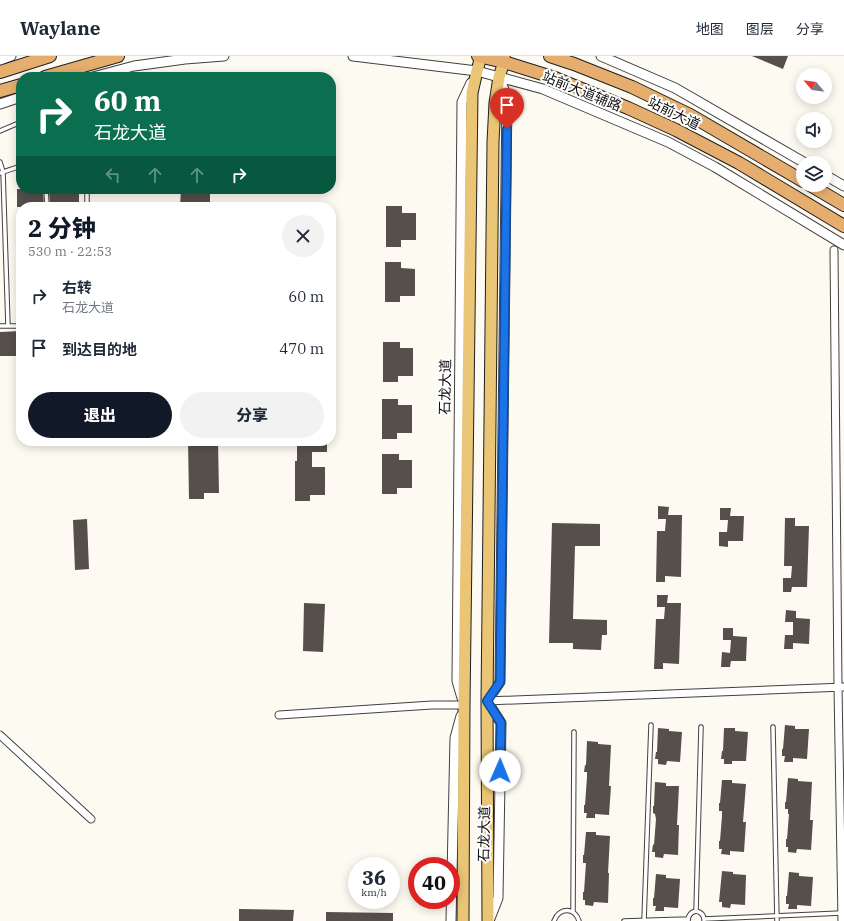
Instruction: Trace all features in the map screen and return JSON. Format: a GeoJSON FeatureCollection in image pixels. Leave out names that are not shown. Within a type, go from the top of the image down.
{"type":"FeatureCollection","features":[{"type":"Feature","properties":{"kind":"highway"},"geometry":{"type":"LineString","coordinates":[[0,72],[50,56]]}},
{"type":"Feature","properties":{"kind":"highway"},"geometry":{"type":"LineString","coordinates":[[62,72],[118,56]]}},
{"type":"Feature","properties":{"kind":"highway","name":"站前大道"},"geometry":{"type":"LineString","coordinates":[[480,56],[504,59],[555,78],[628,108],[676,130],[739,163],[844,226]]}},
{"type":"Feature","properties":{"kind":"highway","name":"站前大道"},"geometry":{"type":"LineString","coordinates":[[550,56],[632,87],[690,115],[796,177]]}},
{"type":"Feature","properties":{"kind":"highway"},"geometry":{"type":"LineString","coordinates":[[0,91],[16,86]]}},
{"type":"Feature","properties":{"kind":"highway"},"geometry":{"type":"LineString","coordinates":[[822,192],[844,205]]}},
{"type":"Feature","properties":{"kind":"main road","name":"石龙大道"},"geometry":{"type":"LineString","coordinates":[[463,921],[464,705],[472,93],[480,56]]}},
{"type":"Feature","properties":{"kind":"main road","name":"石龙大道"},"geometry":{"type":"LineString","coordinates":[[488,921],[487,701],[492,142],[495,103],[499,77],[504,59]]}},
{"type":"Feature","properties":{"kind":"street"},"geometry":{"type":"LineString","coordinates":[[0,60],[11,56]]}},
{"type":"Feature","properties":{"kind":"street"},"geometry":{"type":"LineString","coordinates":[[112,72],[134,66],[185,59],[224,56]]}},
{"type":"Feature","properties":{"kind":"street","name":"站前大道辅路"},"geometry":{"type":"LineString","coordinates":[[353,56],[477,71],[543,89],[668,142],[715,167],[844,245]]}},
{"type":"Feature","properties":{"kind":"street"},"geometry":{"type":"LineString","coordinates":[[601,56],[675,88],[796,158]]}},
{"type":"Feature","properties":{"kind":"street"},"geometry":{"type":"LineString","coordinates":[[0,104],[16,99]]}},
{"type":"Feature","properties":{"kind":"street"},"geometry":{"type":"LineString","coordinates":[[832,179],[844,186]]}},
{"type":"Feature","properties":{"kind":"street"},"geometry":{"type":"LineString","coordinates":[[834,250],[841,687],[842,921]]}},
{"type":"Feature","properties":{"kind":"street"},"geometry":{"type":"LineString","coordinates":[[487,701],[841,687]]}},
{"type":"Feature","properties":{"kind":"street"},"geometry":{"type":"LineString","coordinates":[[279,715],[432,705],[464,705]]}},
{"type":"Feature","properties":{"kind":"street","name":"石龙大道"},"geometry":{"type":"LineString","coordinates":[[450,921],[456,738],[464,705]]}},
{"type":"Feature","properties":{"kind":"street"},"geometry":{"type":"LineString","coordinates":[[0,735],[91,819]]}},
{"type":"Feature","properties":{"kind":"lane"},"geometry":{"type":"LineString","coordinates":[[0,131],[16,124]]}},
{"type":"Feature","properties":{"kind":"lane"},"geometry":{"type":"LineString","coordinates":[[0,162],[8,326]]}},
{"type":"Feature","properties":{"kind":"lane"},"geometry":{"type":"LineString","coordinates":[[1,172],[16,168]]}},
{"type":"Feature","properties":{"kind":"lane"},"geometry":{"type":"LineString","coordinates":[[0,326],[16,326]]}},
{"type":"Feature","properties":{"kind":"lane"},"geometry":{"type":"LineString","coordinates":[[644,921],[651,725]]}},
{"type":"Feature","properties":{"kind":"lane"},"geometry":{"type":"LineString","coordinates":[[696,911],[701,727]]}},
{"type":"Feature","properties":{"kind":"lane"},"geometry":{"type":"LineString","coordinates":[[773,727],[777,921]]}},
{"type":"Feature","properties":{"kind":"lane"},"geometry":{"type":"LineString","coordinates":[[574,732],[573,912],[579,921]]}},
{"type":"Feature","properties":{"kind":"lane"},"geometry":{"type":"LineString","coordinates":[[624,921],[688,920],[690,914],[696,911],[702,913],[704,920],[842,913]]}},
{"type":"Feature","properties":{"kind":"lane"},"geometry":{"type":"LineString","coordinates":[[554,921],[560,912],[573,912]]}},
{"type":"Feature","properties":{"kind":"building"},"geometry":{"type":"Polygon","coordinates":[[[752,56],[788,56],[783,69],[752,56]]]}},
{"type":"Feature","properties":{"kind":"building"},"geometry":{"type":"Polygon","coordinates":[[[17,194],[43,194],[44,202],[17,202],[17,194]]]}},
{"type":"Feature","properties":{"kind":"building"},"geometry":{"type":"Polygon","coordinates":[[[49,194],[79,194],[79,202],[50,202],[49,194]]]}},
{"type":"Feature","properties":{"kind":"building"},"geometry":{"type":"Polygon","coordinates":[[[181,194],[210,194],[210,202],[180,202],[181,194]]]}},
{"type":"Feature","properties":{"kind":"building"},"geometry":{"type":"Polygon","coordinates":[[[386,206],[402,206],[402,213],[416,213],[416,240],[401,240],[401,247],[386,247],[386,206]]]}},
{"type":"Feature","properties":{"kind":"building"},"geometry":{"type":"Polygon","coordinates":[[[385,262],[401,262],[401,268],[415,269],[415,296],[400,296],[400,302],[385,302],[385,262]]]}},
{"type":"Feature","properties":{"kind":"building"},"geometry":{"type":"Polygon","coordinates":[[[16,331],[16,356],[0,356],[0,332],[16,331]]]}},
{"type":"Feature","properties":{"kind":"building"},"geometry":{"type":"Polygon","coordinates":[[[383,342],[400,342],[400,348],[413,348],[413,376],[398,376],[398,382],[383,382],[383,342]]]}},
{"type":"Feature","properties":{"kind":"building"},"geometry":{"type":"Polygon","coordinates":[[[382,399],[398,399],[398,405],[412,405],[412,433],[397,433],[397,439],[382,439],[382,399]]]}},
{"type":"Feature","properties":{"kind":"building"},"geometry":{"type":"Polygon","coordinates":[[[188,446],[218,446],[219,493],[204,493],[204,499],[189,499],[188,446]]]}},
{"type":"Feature","properties":{"kind":"building"},"geometry":{"type":"Polygon","coordinates":[[[297,446],[327,446],[327,452],[312,452],[312,467],[325,467],[325,495],[310,495],[310,501],[295,501],[295,461],[297,461],[297,446]]]}},
{"type":"Feature","properties":{"kind":"building"},"geometry":{"type":"Polygon","coordinates":[[[382,454],[399,454],[399,460],[412,460],[412,488],[397,488],[397,494],[382,494],[382,454]]]}},
{"type":"Feature","properties":{"kind":"building"},"geometry":{"type":"Polygon","coordinates":[[[658,506],[669,507],[668,515],[682,515],[681,577],[665,576],[665,582],[656,582],[657,531],[665,531],[666,519],[658,519],[658,506]]]}},
{"type":"Feature","properties":{"kind":"building"},"geometry":{"type":"Polygon","coordinates":[[[720,508],[731,508],[730,516],[744,516],[743,541],[728,541],[728,547],[719,546],[719,532],[727,532],[728,520],[720,520],[720,508]]]}},
{"type":"Feature","properties":{"kind":"building"},"geometry":{"type":"Polygon","coordinates":[[[785,518],[795,518],[795,526],[809,526],[807,587],[792,587],[791,592],[783,592],[783,578],[791,578],[792,566],[784,566],[785,518]]]}},
{"type":"Feature","properties":{"kind":"building"},"geometry":{"type":"Polygon","coordinates":[[[87,519],[89,569],[75,570],[73,520],[87,519]]]}},
{"type":"Feature","properties":{"kind":"building"},"geometry":{"type":"Polygon","coordinates":[[[552,523],[600,524],[600,546],[575,546],[573,619],[607,620],[607,635],[602,635],[601,650],[573,649],[573,643],[549,643],[552,523]]]}},
{"type":"Feature","properties":{"kind":"building"},"geometry":{"type":"Polygon","coordinates":[[[657,595],[668,595],[667,603],[681,603],[679,664],[663,663],[663,669],[654,669],[656,619],[664,619],[665,607],[657,607],[657,595]]]}},
{"type":"Feature","properties":{"kind":"building"},"geometry":{"type":"Polygon","coordinates":[[[304,603],[325,604],[323,652],[303,651],[304,603]]]}},
{"type":"Feature","properties":{"kind":"building"},"geometry":{"type":"Polygon","coordinates":[[[786,610],[796,611],[796,618],[810,619],[809,644],[793,643],[793,649],[784,649],[785,635],[793,635],[793,622],[785,622],[786,610]]]}},
{"type":"Feature","properties":{"kind":"building"},"geometry":{"type":"Polygon","coordinates":[[[723,628],[733,628],[733,636],[747,637],[746,661],[731,661],[730,667],[721,667],[722,652],[730,653],[731,640],[723,640],[723,628]]]}},
{"type":"Feature","properties":{"kind":"building"},"geometry":{"type":"Polygon","coordinates":[[[785,725],[795,726],[795,729],[809,729],[807,759],[793,758],[793,762],[784,762],[785,756],[782,756],[782,749],[785,725]]]}},
{"type":"Feature","properties":{"kind":"building"},"geometry":{"type":"Polygon","coordinates":[[[658,728],[682,732],[680,762],[667,761],[666,765],[658,764],[658,759],[655,759],[657,752],[658,728]]]}},
{"type":"Feature","properties":{"kind":"building"},"geometry":{"type":"Polygon","coordinates":[[[724,728],[735,728],[735,731],[748,732],[746,761],[732,761],[732,764],[724,764],[724,759],[721,759],[723,751],[724,728]]]}},
{"type":"Feature","properties":{"kind":"building"},"geometry":{"type":"Polygon","coordinates":[[[587,741],[611,745],[609,815],[595,814],[595,818],[586,818],[587,813],[584,813],[587,772],[584,772],[586,765],[587,741]]]}},
{"type":"Feature","properties":{"kind":"building"},"geometry":{"type":"Polygon","coordinates":[[[788,778],[798,779],[798,781],[812,782],[810,820],[813,820],[811,850],[797,849],[796,853],[788,852],[788,847],[786,847],[789,814],[788,809],[785,809],[785,802],[788,778]]]}},
{"type":"Feature","properties":{"kind":"building"},"geometry":{"type":"Polygon","coordinates":[[[722,780],[732,780],[732,783],[746,784],[743,822],[746,822],[744,852],[730,851],[730,855],[721,854],[722,849],[719,849],[722,811],[719,811],[719,803],[722,780]]]}},
{"type":"Feature","properties":{"kind":"building"},"geometry":{"type":"Polygon","coordinates":[[[655,782],[666,783],[666,786],[679,786],[677,825],[679,825],[678,855],[664,854],[663,858],[655,857],[655,852],[652,852],[656,819],[655,814],[653,813],[655,782]]]}},
{"type":"Feature","properties":{"kind":"building"},"geometry":{"type":"Polygon","coordinates":[[[586,832],[596,832],[596,835],[610,836],[608,903],[594,902],[593,906],[585,905],[585,900],[583,900],[586,863],[583,863],[583,855],[586,832]]]}},
{"type":"Feature","properties":{"kind":"building"},"geometry":{"type":"Polygon","coordinates":[[[722,871],[746,875],[745,905],[731,904],[730,908],[722,907],[722,902],[719,902],[722,871]]]}},
{"type":"Feature","properties":{"kind":"building"},"geometry":{"type":"Polygon","coordinates":[[[789,872],[799,873],[799,876],[813,877],[811,906],[797,905],[797,909],[788,909],[789,904],[786,904],[786,896],[789,872]]]}},
{"type":"Feature","properties":{"kind":"building"},"geometry":{"type":"Polygon","coordinates":[[[656,874],[666,875],[666,878],[680,879],[678,908],[664,907],[664,911],[655,911],[656,906],[653,906],[653,898],[656,874]]]}},
{"type":"Feature","properties":{"kind":"building"},"geometry":{"type":"Polygon","coordinates":[[[239,909],[294,910],[293,921],[239,921],[239,909]]]}},
{"type":"Feature","properties":{"kind":"building"},"geometry":{"type":"Polygon","coordinates":[[[326,912],[393,913],[393,921],[326,921],[326,912]]]}},
{"type":"Feature","properties":{"kind":"route"},"geometry":{"type":"LineString","coordinates":[[500,771],[501,723],[487,701],[500,682],[507,129]]}}]}
